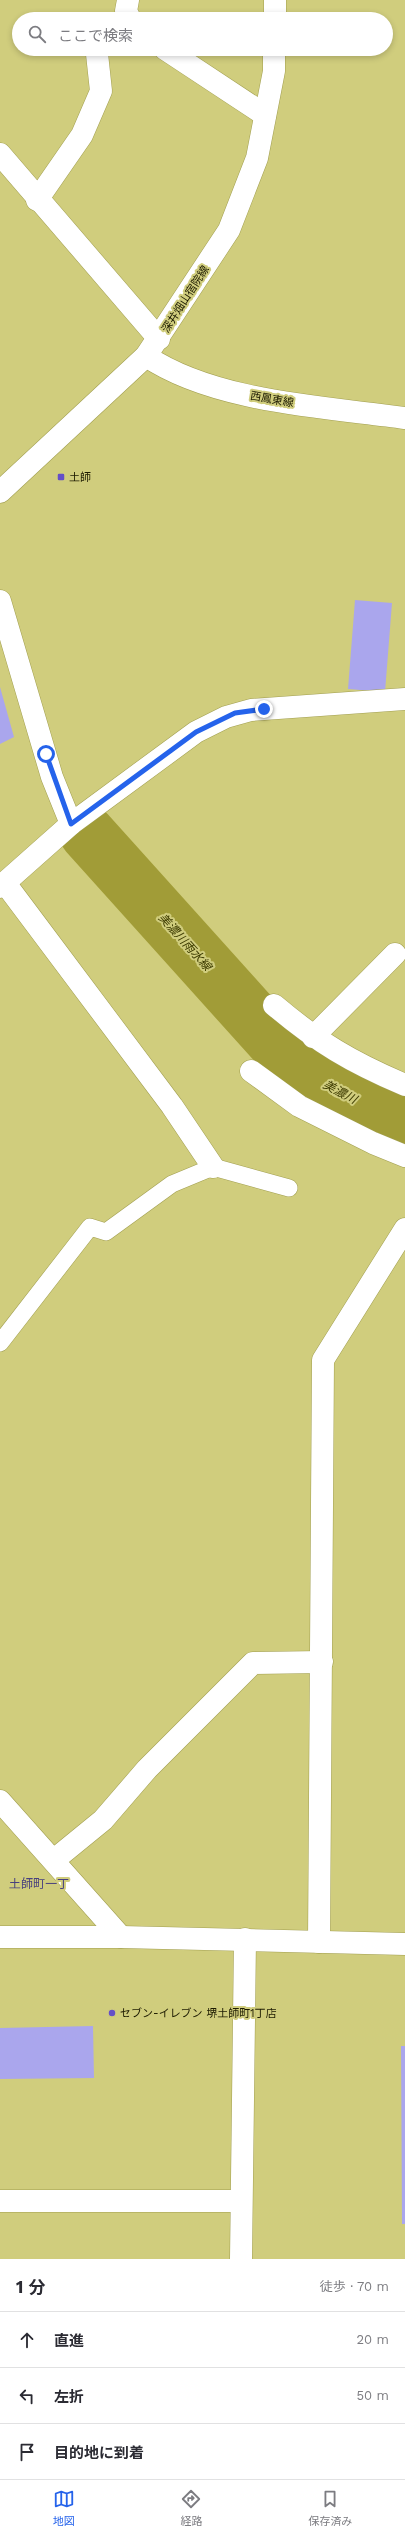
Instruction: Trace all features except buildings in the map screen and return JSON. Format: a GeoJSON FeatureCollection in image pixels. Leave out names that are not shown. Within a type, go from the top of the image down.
{"type":"FeatureCollection","features":[{"type":"Feature","properties":{"kind":"street"},"geometry":{"type":"LineString","coordinates":[[127,12],[128,0]]}},
{"type":"Feature","properties":{"kind":"street"},"geometry":{"type":"LineString","coordinates":[[275,0],[275,12]]}},
{"type":"Feature","properties":{"kind":"street"},"geometry":{"type":"LineString","coordinates":[[37,200],[82,135],[101,91],[97,56]]}},
{"type":"Feature","properties":{"kind":"street"},"geometry":{"type":"LineString","coordinates":[[176,56],[265,115]]}},
{"type":"Feature","properties":{"kind":"street","name":"深井畑山宿院線"},"geometry":{"type":"LineString","coordinates":[[0,492],[146,356],[159,339],[229,230],[257,158],[274,71],[274,56]]}},
{"type":"Feature","properties":{"kind":"street"},"geometry":{"type":"LineString","coordinates":[[0,154],[37,200],[159,339]]}},
{"type":"Feature","properties":{"kind":"street","name":"西鳳東線"},"geometry":{"type":"LineString","coordinates":[[146,356],[164,368],[194,380],[239,393],[287,402],[405,418]]}},
{"type":"Feature","properties":{"kind":"street"},"geometry":{"type":"LineString","coordinates":[[0,601],[52,776],[71,824]]}},
{"type":"Feature","properties":{"kind":"street"},"geometry":{"type":"LineString","coordinates":[[213,1167],[172,1106],[3,885],[71,824],[196,732],[226,717],[251,710],[405,699]]}},
{"type":"Feature","properties":{"kind":"street"},"geometry":{"type":"LineString","coordinates":[[313,1037],[395,954]]}},
{"type":"Feature","properties":{"kind":"street"},"geometry":{"type":"LineString","coordinates":[[274,1005],[313,1037],[348,1060],[405,1085]]}},
{"type":"Feature","properties":{"kind":"street"},"geometry":{"type":"LineString","coordinates":[[251,1071],[299,1106],[361,1138],[405,1156]]}},
{"type":"Feature","properties":{"kind":"street"},"geometry":{"type":"LineString","coordinates":[[319,1942],[323,1360],[405,1229]]}},
{"type":"Feature","properties":{"kind":"street"},"geometry":{"type":"LineString","coordinates":[[54,1860],[102,1820],[147,1769],[253,1663],[322,1662]]}},
{"type":"Feature","properties":{"kind":"street"},"geometry":{"type":"LineString","coordinates":[[0,1801],[121,1937]]}},
{"type":"Feature","properties":{"kind":"street"},"geometry":{"type":"LineString","coordinates":[[0,1936],[245,1939],[405,1944]]}},
{"type":"Feature","properties":{"kind":"street"},"geometry":{"type":"LineString","coordinates":[[241,2259],[240,2201],[245,1939]]}},
{"type":"Feature","properties":{"kind":"street"},"geometry":{"type":"LineString","coordinates":[[0,2201],[240,2201]]}},
{"type":"Feature","properties":{"kind":"lane"},"geometry":{"type":"LineString","coordinates":[[0,1343],[90,1227],[106,1232],[172,1184],[213,1167],[289,1188]]}},
{"type":"Feature","properties":{"kind":"waterway","name":"美濃川雨水線"},"geometry":{"type":"LineString","coordinates":[[87,833],[283,1051],[322,1084],[343,1096],[405,1122]]}},
{"type":"Feature","properties":{"kind":"place","name":"土師"},"geometry":{"type":"Point","coordinates":[61,477]}},
{"type":"Feature","properties":{"kind":"place","name":"セブン-イレブン 堺土師町1丁店"},"geometry":{"type":"Point","coordinates":[112,2013]}},
{"type":"Feature","properties":{"kind":"district","name":"土師町一丁"},"geometry":{"type":"Point","coordinates":[39,1884]}},
{"type":"Feature","properties":{"kind":"route"},"geometry":{"type":"LineString","coordinates":[[46,754],[52,776],[71,824],[196,732],[235,713],[264,709]]}},
{"type":"Feature","properties":{"kind":"water label","name":"美濃川"},"geometry":{"type":"Point","coordinates":[340,1092]}}]}
